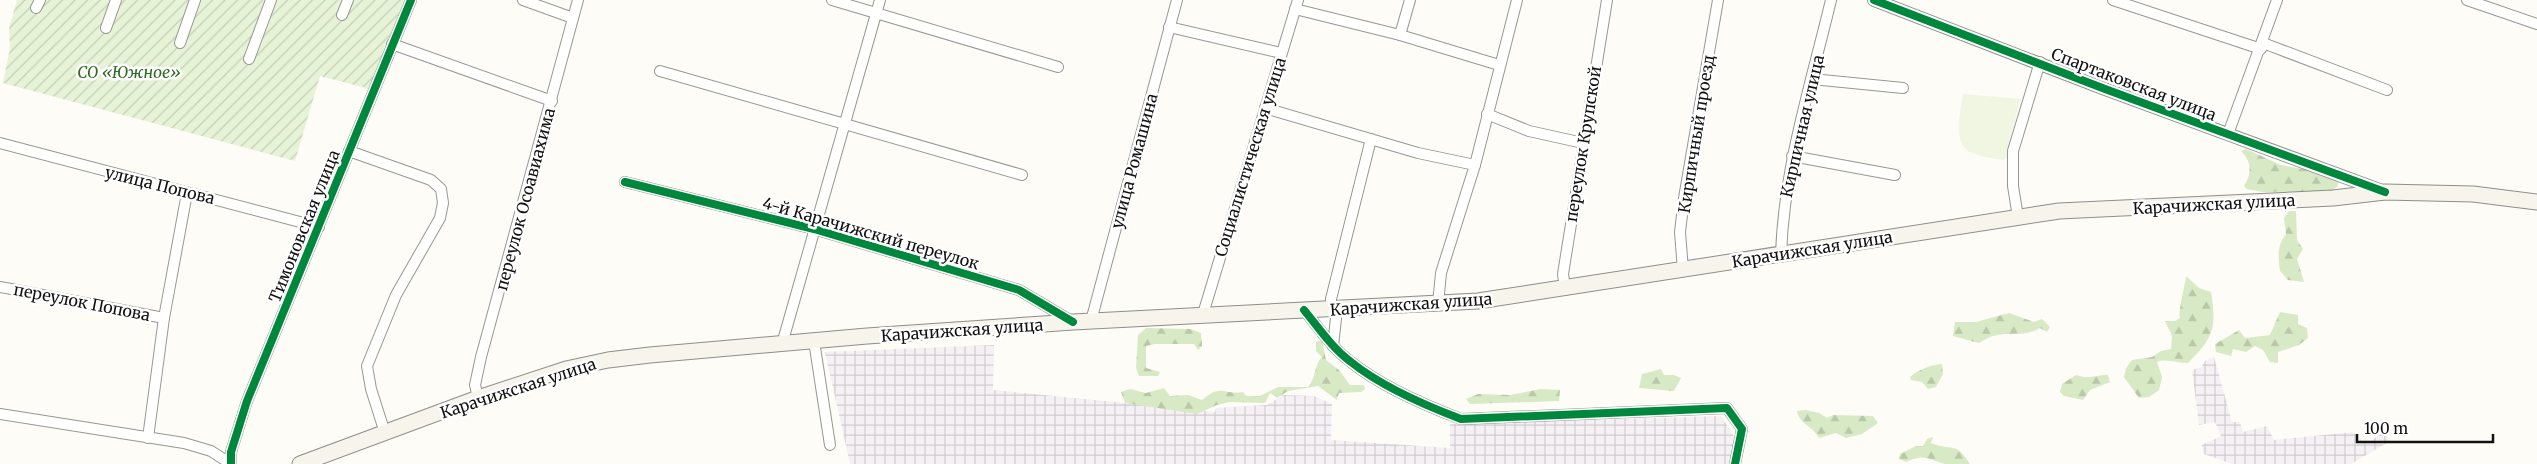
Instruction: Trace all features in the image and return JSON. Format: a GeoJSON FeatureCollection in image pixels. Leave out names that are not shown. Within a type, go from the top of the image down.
{"type":"FeatureCollection","features":[{"type":"Feature","properties":{"kind":"main road","name":"Карачижская улица"},"geometry":{"type":"LineString","coordinates":[[300,464],[478,398],[566,369],[608,360],[814,341],[1073,322],[1203,314],[1478,302],[2059,211],[2333,198],[2385,192]]}},
{"type":"Feature","properties":{"kind":"main road","name":"Спартаковская улица"},"geometry":{"type":"LineString","coordinates":[[2385,192],[2473,194],[2537,202]]}},
{"type":"Feature","properties":{"kind":"street"},"geometry":{"type":"LineString","coordinates":[[106,28],[116,0]]}},
{"type":"Feature","properties":{"kind":"street"},"geometry":{"type":"LineString","coordinates":[[180,43],[195,0]]}},
{"type":"Feature","properties":{"kind":"street"},"geometry":{"type":"LineString","coordinates":[[249,59],[271,0]]}},
{"type":"Feature","properties":{"kind":"street"},"geometry":{"type":"LineString","coordinates":[[342,15],[348,0]]}},
{"type":"Feature","properties":{"kind":"street","name":"Тимоновская улица"},"geometry":{"type":"LineString","coordinates":[[231,464],[231,452],[247,401],[411,0]]}},
{"type":"Feature","properties":{"kind":"street"},"geometry":{"type":"LineString","coordinates":[[523,0],[573,18]]}},
{"type":"Feature","properties":{"kind":"street","name":"переулок Осоавиахима"},"geometry":{"type":"LineString","coordinates":[[478,398],[475,385],[481,357],[578,0]]}},
{"type":"Feature","properties":{"kind":"street"},"geometry":{"type":"LineString","coordinates":[[832,0],[1058,67]]}},
{"type":"Feature","properties":{"kind":"street","name":"4-й Карачижский переулок"},"geometry":{"type":"LineString","coordinates":[[782,344],[880,0]]}},
{"type":"Feature","properties":{"kind":"street","name":"улица Ромашина"},"geometry":{"type":"LineString","coordinates":[[1091,321],[1177,0]]}},
{"type":"Feature","properties":{"kind":"street"},"geometry":{"type":"LineString","coordinates":[[1400,35],[1410,0]]}},
{"type":"Feature","properties":{"kind":"street"},"geometry":{"type":"LineString","coordinates":[[1438,304],[1441,273],[1474,165],[1517,0]]}},
{"type":"Feature","properties":{"kind":"street","name":"переулок Крупской"},"geometry":{"type":"LineString","coordinates":[[1565,288],[1563,274],[1582,143],[1607,0]]}},
{"type":"Feature","properties":{"kind":"street","name":"Кирпичный проезд"},"geometry":{"type":"LineString","coordinates":[[1683,270],[1680,232],[1684,198],[1718,0]]}},
{"type":"Feature","properties":{"kind":"street","name":"Кирпичная улица"},"geometry":{"type":"LineString","coordinates":[[1780,254],[1782,215],[1792,156],[1831,0]]}},
{"type":"Feature","properties":{"kind":"street","name":"Спартаковская улица"},"geometry":{"type":"LineString","coordinates":[[1874,0],[2385,192]]}},
{"type":"Feature","properties":{"kind":"street"},"geometry":{"type":"LineString","coordinates":[[2113,0],[2262,46],[2387,90]]}},
{"type":"Feature","properties":{"kind":"street"},"geometry":{"type":"LineString","coordinates":[[2228,134],[2278,0]]}},
{"type":"Feature","properties":{"kind":"street"},"geometry":{"type":"LineString","coordinates":[[2467,0],[2537,24]]}},
{"type":"Feature","properties":{"kind":"street"},"geometry":{"type":"LineString","coordinates":[[1296,4],[1499,66]]}},
{"type":"Feature","properties":{"kind":"street","name":"Социалистическая улица"},"geometry":{"type":"LineString","coordinates":[[1203,314],[1296,4]]}},
{"type":"Feature","properties":{"kind":"street"},"geometry":{"type":"LineString","coordinates":[[1169,27],[1281,53]]}},
{"type":"Feature","properties":{"kind":"street"},"geometry":{"type":"LineString","coordinates":[[392,44],[552,101]]}},
{"type":"Feature","properties":{"kind":"street"},"geometry":{"type":"LineString","coordinates":[[2018,217],[2013,186],[2013,151],[2040,62]]}},
{"type":"Feature","properties":{"kind":"street"},"geometry":{"type":"LineString","coordinates":[[660,71],[1022,175]]}},
{"type":"Feature","properties":{"kind":"street"},"geometry":{"type":"LineString","coordinates":[[1812,79],[1903,88]]}},
{"type":"Feature","properties":{"kind":"street"},"geometry":{"type":"LineString","coordinates":[[1265,108],[1418,153],[1474,165]]}},
{"type":"Feature","properties":{"kind":"street"},"geometry":{"type":"LineString","coordinates":[[1488,114],[1529,131],[1582,143]]}},
{"type":"Feature","properties":{"kind":"street"},"geometry":{"type":"LineString","coordinates":[[1333,346],[1334,309],[1331,299],[1371,139]]}},
{"type":"Feature","properties":{"kind":"street","name":"улица Попова"},"geometry":{"type":"LineString","coordinates":[[0,143],[319,227]]}},
{"type":"Feature","properties":{"kind":"street"},"geometry":{"type":"LineString","coordinates":[[349,151],[431,180],[441,189],[443,203],[440,218],[396,295],[367,366],[371,389],[385,433]]}},
{"type":"Feature","properties":{"kind":"street"},"geometry":{"type":"LineString","coordinates":[[1792,156],[1895,175]]}},
{"type":"Feature","properties":{"kind":"street","name":"4-й Карачижский переулок"},"geometry":{"type":"LineString","coordinates":[[625,182],[814,229],[1019,290],[1073,322]]}},
{"type":"Feature","properties":{"kind":"street"},"geometry":{"type":"LineString","coordinates":[[148,438],[164,318],[187,192]]}},
{"type":"Feature","properties":{"kind":"street","name":"переулок Попова"},"geometry":{"type":"LineString","coordinates":[[0,287],[164,318]]}},
{"type":"Feature","properties":{"kind":"street"},"geometry":{"type":"LineString","coordinates":[[1304,310],[1333,346],[1351,363],[1420,404],[1461,420],[1727,408],[1742,428],[1735,464]]}},
{"type":"Feature","properties":{"kind":"street"},"geometry":{"type":"LineString","coordinates":[[814,341],[830,445]]}},
{"type":"Feature","properties":{"kind":"street"},"geometry":{"type":"LineString","coordinates":[[0,414],[184,443],[211,451],[231,464]]}},
{"type":"Feature","properties":{"kind":"shaded area"},"geometry":{"type":"Polygon","coordinates":[[[994,345],[993,390],[1215,412],[1216,408],[1267,405],[1283,395],[1314,396],[1332,404],[1331,440],[1450,448],[1450,424],[1721,416],[1735,438],[1729,464],[850,464],[825,352],[994,345]]]}},
{"type":"Feature","properties":{"kind":"shaded area"},"geometry":{"type":"Polygon","coordinates":[[[2214,357],[2232,422],[2240,422],[2243,432],[2267,426],[2274,440],[2353,432],[2366,444],[2384,432],[2390,441],[2351,464],[2232,464],[2204,454],[2202,445],[2221,436],[2215,422],[2199,425],[2192,370],[2201,367],[2206,360],[2214,357]]]}},
{"type":"Feature","properties":{"kind":"green space","name":"СО «Южное»"},"geometry":{"type":"Polygon","coordinates":[[[17,0],[404,0],[370,89],[320,76],[295,161],[3,83],[10,48],[9,29],[17,0]]]}},
{"type":"Feature","properties":{"kind":"green space"},"geometry":{"type":"Polygon","coordinates":[[[1963,94],[2021,99],[2010,139],[2009,157],[2003,160],[1972,153],[1961,143],[1959,118],[1963,94]]]}},
{"type":"Feature","properties":{"kind":"green space"},"geometry":{"type":"Polygon","coordinates":[[[2246,149],[2281,165],[2309,170],[2338,181],[2338,186],[2331,191],[2263,192],[2247,189],[2244,186],[2250,168],[2245,155],[2241,151],[2246,149]]]}},
{"type":"Feature","properties":{"kind":"green space"},"geometry":{"type":"Polygon","coordinates":[[[2289,211],[2296,211],[2297,240],[2303,249],[2297,259],[2304,282],[2288,280],[2280,271],[2279,251],[2281,242],[2286,234],[2284,218],[2289,211]]]}},
{"type":"Feature","properties":{"kind":"green space"},"geometry":{"type":"Polygon","coordinates":[[[2186,276],[2199,288],[2211,292],[2213,324],[2211,332],[2203,347],[2188,363],[2157,362],[2162,377],[2159,390],[2149,397],[2139,398],[2124,377],[2126,368],[2132,360],[2152,357],[2161,351],[2171,349],[2172,336],[2165,321],[2175,321],[2180,318],[2186,276]]]}},
{"type":"Feature","properties":{"kind":"green space"},"geometry":{"type":"Polygon","coordinates":[[[2280,312],[2298,315],[2298,324],[2307,328],[2308,338],[2299,345],[2278,352],[2278,363],[2270,362],[2263,350],[2255,346],[2246,352],[2233,349],[2231,356],[2216,352],[2215,344],[2239,330],[2245,338],[2270,335],[2280,312]]]}},
{"type":"Feature","properties":{"kind":"green space"},"geometry":{"type":"Polygon","coordinates":[[[2009,313],[2034,322],[2042,319],[2050,327],[2047,332],[2040,328],[2023,334],[1993,336],[1979,343],[1953,336],[1955,322],[1976,322],[2009,313]]]}},
{"type":"Feature","properties":{"kind":"green space"},"geometry":{"type":"Polygon","coordinates":[[[1146,328],[1191,329],[1201,333],[1202,346],[1198,350],[1194,344],[1154,344],[1146,346],[1146,368],[1160,372],[1158,376],[1139,376],[1136,368],[1138,335],[1146,328]]]}},
{"type":"Feature","properties":{"kind":"green space"},"geometry":{"type":"Polygon","coordinates":[[[1322,340],[1326,360],[1339,370],[1350,385],[1364,385],[1365,389],[1361,392],[1339,393],[1337,400],[1318,386],[1288,391],[1277,398],[1270,393],[1265,403],[1229,402],[1197,414],[1125,403],[1121,392],[1130,389],[1146,393],[1164,388],[1170,396],[1188,395],[1202,400],[1218,391],[1243,392],[1246,396],[1260,396],[1278,387],[1308,387],[1322,357],[1316,351],[1316,342],[1322,340]]]}},
{"type":"Feature","properties":{"kind":"green space"},"geometry":{"type":"Polygon","coordinates":[[[1942,364],[1943,374],[1936,387],[1928,389],[1922,382],[1911,380],[1910,377],[1921,370],[1929,366],[1942,364]]]}},
{"type":"Feature","properties":{"kind":"green space"},"geometry":{"type":"Polygon","coordinates":[[[1661,369],[1664,375],[1674,375],[1681,378],[1674,391],[1639,388],[1642,374],[1661,369]]]}},
{"type":"Feature","properties":{"kind":"green space"},"geometry":{"type":"Polygon","coordinates":[[[2076,375],[2089,377],[2108,375],[2110,382],[2090,390],[2083,400],[2064,396],[2060,392],[2062,384],[2076,375]]]}},
{"type":"Feature","properties":{"kind":"green space"},"geometry":{"type":"Polygon","coordinates":[[[1541,389],[1560,390],[1559,401],[1470,404],[1466,399],[1478,394],[1510,395],[1541,389]]]}},
{"type":"Feature","properties":{"kind":"green space"},"geometry":{"type":"Polygon","coordinates":[[[1806,410],[1819,413],[1827,418],[1833,415],[1873,416],[1878,423],[1862,434],[1846,438],[1836,433],[1819,438],[1804,423],[1797,411],[1806,410]]]}},
{"type":"Feature","properties":{"kind":"green space"},"geometry":{"type":"Polygon","coordinates":[[[1933,437],[1931,443],[1957,449],[1970,464],[1945,464],[1927,458],[1918,458],[1906,462],[1899,459],[1900,454],[1916,446],[1923,446],[1927,439],[1933,437]]]}},
{"type":"Feature","properties":{"kind":"cycle path"},"geometry":{"type":"LineString","coordinates":[[231,464],[231,452],[247,401],[411,0]]}},
{"type":"Feature","properties":{"kind":"cycle path"},"geometry":{"type":"LineString","coordinates":[[1874,0],[2105,89],[2385,192]]}},
{"type":"Feature","properties":{"kind":"cycle path"},"geometry":{"type":"LineString","coordinates":[[625,182],[814,229],[1019,290],[1073,322]]}},
{"type":"Feature","properties":{"kind":"cycle path"},"geometry":{"type":"LineString","coordinates":[[1304,310],[1338,350],[1363,371],[1404,395],[1461,419],[1727,408],[1742,429],[1735,464]]}}]}
